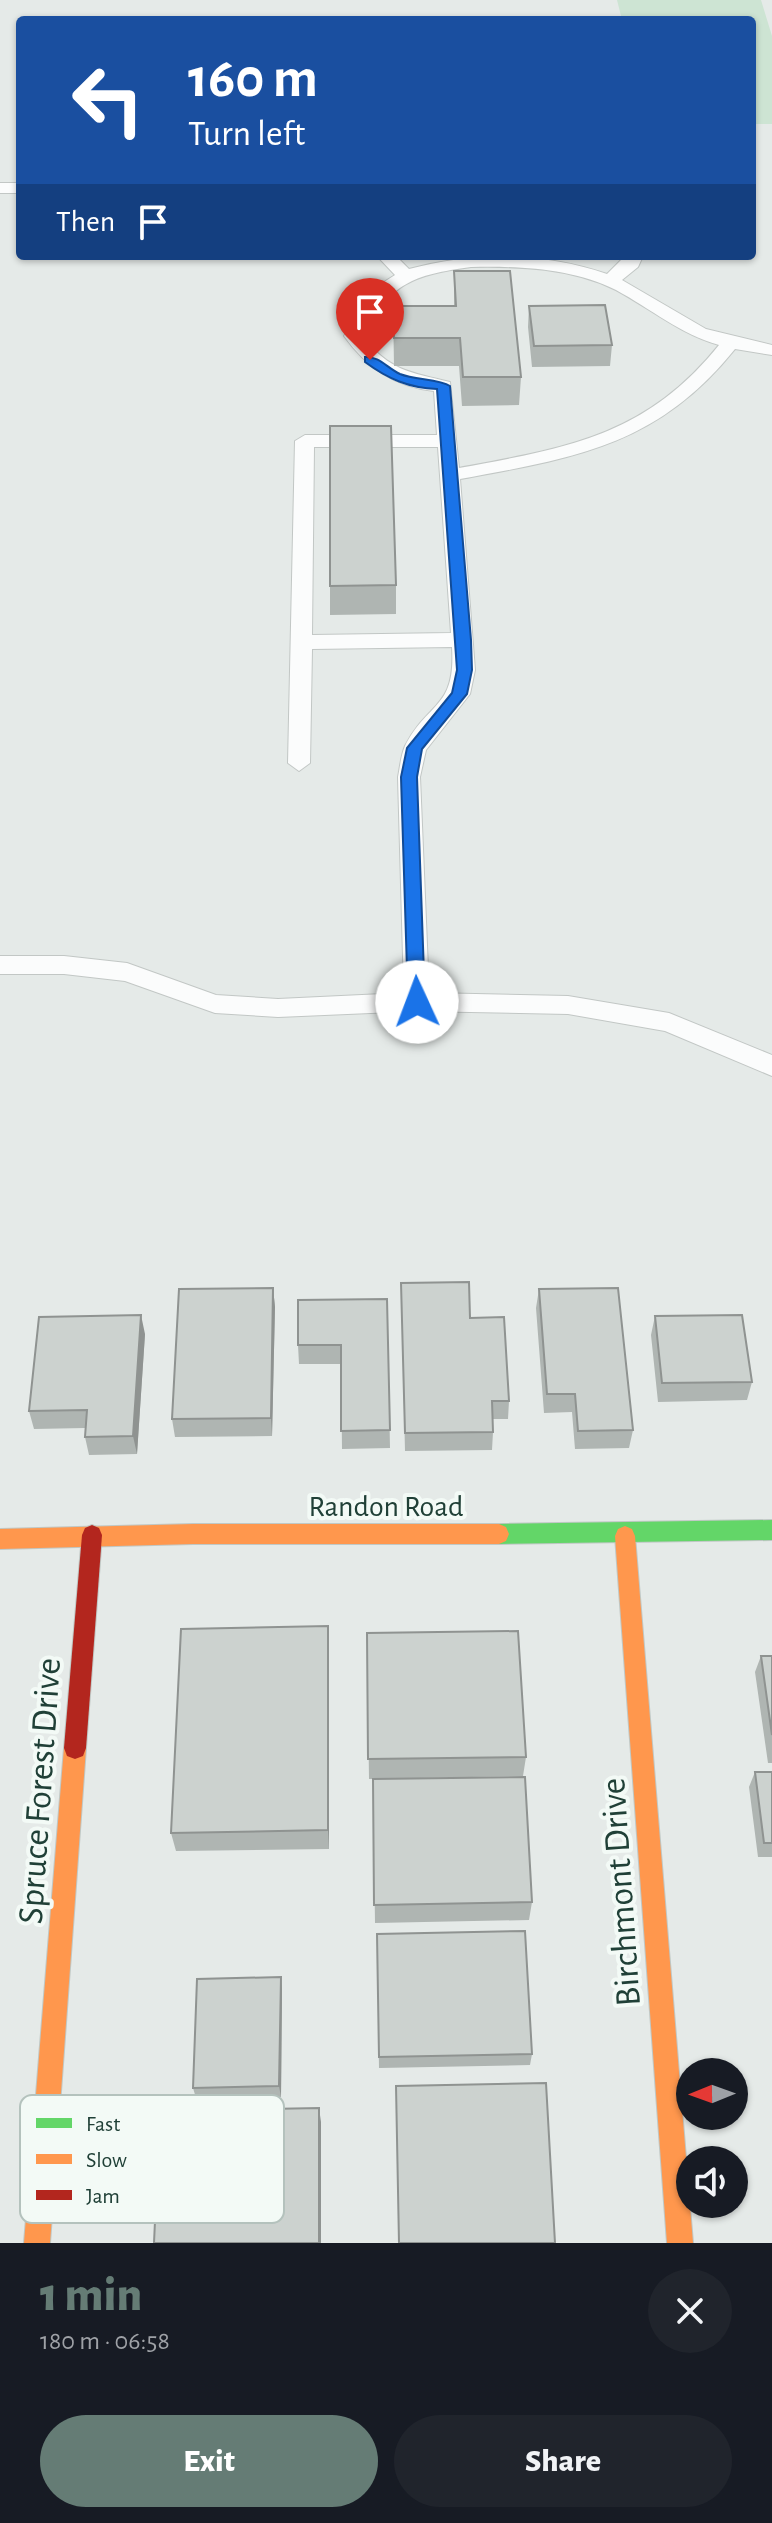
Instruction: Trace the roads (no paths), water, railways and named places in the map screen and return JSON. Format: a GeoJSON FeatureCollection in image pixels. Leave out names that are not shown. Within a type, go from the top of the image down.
{"type":"FeatureCollection","features":[{"type":"Feature","properties":{"kind":"street","name":"Randon Road"},"geometry":{"type":"LineString","coordinates":[[0,1539],[92,1535],[625,1536],[772,1530]]}},
{"type":"Feature","properties":{"kind":"street","name":"Spruce Forest Drive"},"geometry":{"type":"LineString","coordinates":[[48,2095],[92,1535]]}},
{"type":"Feature","properties":{"kind":"street","name":"Birchmont Drive"},"geometry":{"type":"LineString","coordinates":[[625,1536],[680,2243]]}},
{"type":"Feature","properties":{"kind":"street","name":"Spruce Forest Drive"},"geometry":{"type":"LineString","coordinates":[[37,2243],[39,2223]]}},
{"type":"Feature","properties":{"kind":"lane"},"geometry":{"type":"LineString","coordinates":[[390,260],[407,277]]}},
{"type":"Feature","properties":{"kind":"lane"},"geometry":{"type":"LineString","coordinates":[[610,281],[633,260]]}},
{"type":"Feature","properties":{"kind":"lane"},"geometry":{"type":"LineString","coordinates":[[417,1002],[409,777],[415,748],[459,694],[464,670],[464,640],[443,386],[417,385],[390,374],[370,360],[353,336],[369,306],[391,283],[429,270],[493,261],[566,267],[610,281],[643,297],[689,328],[730,343],[772,350]]}},
{"type":"Feature","properties":{"kind":"lane"},"geometry":{"type":"LineString","coordinates":[[450,475],[547,457],[627,433],[673,406],[710,373],[730,343]]}},
{"type":"Feature","properties":{"kind":"lane"},"geometry":{"type":"LineString","coordinates":[[299,763],[305,441],[447,441]]}},
{"type":"Feature","properties":{"kind":"lane"},"geometry":{"type":"LineString","coordinates":[[301,642],[464,640]]}},
{"type":"Feature","properties":{"kind":"lane"},"geometry":{"type":"LineString","coordinates":[[0,965],[64,965],[127,972],[215,1004],[278,1008],[417,1002],[568,1005],[669,1022],[772,1066]]}}]}
